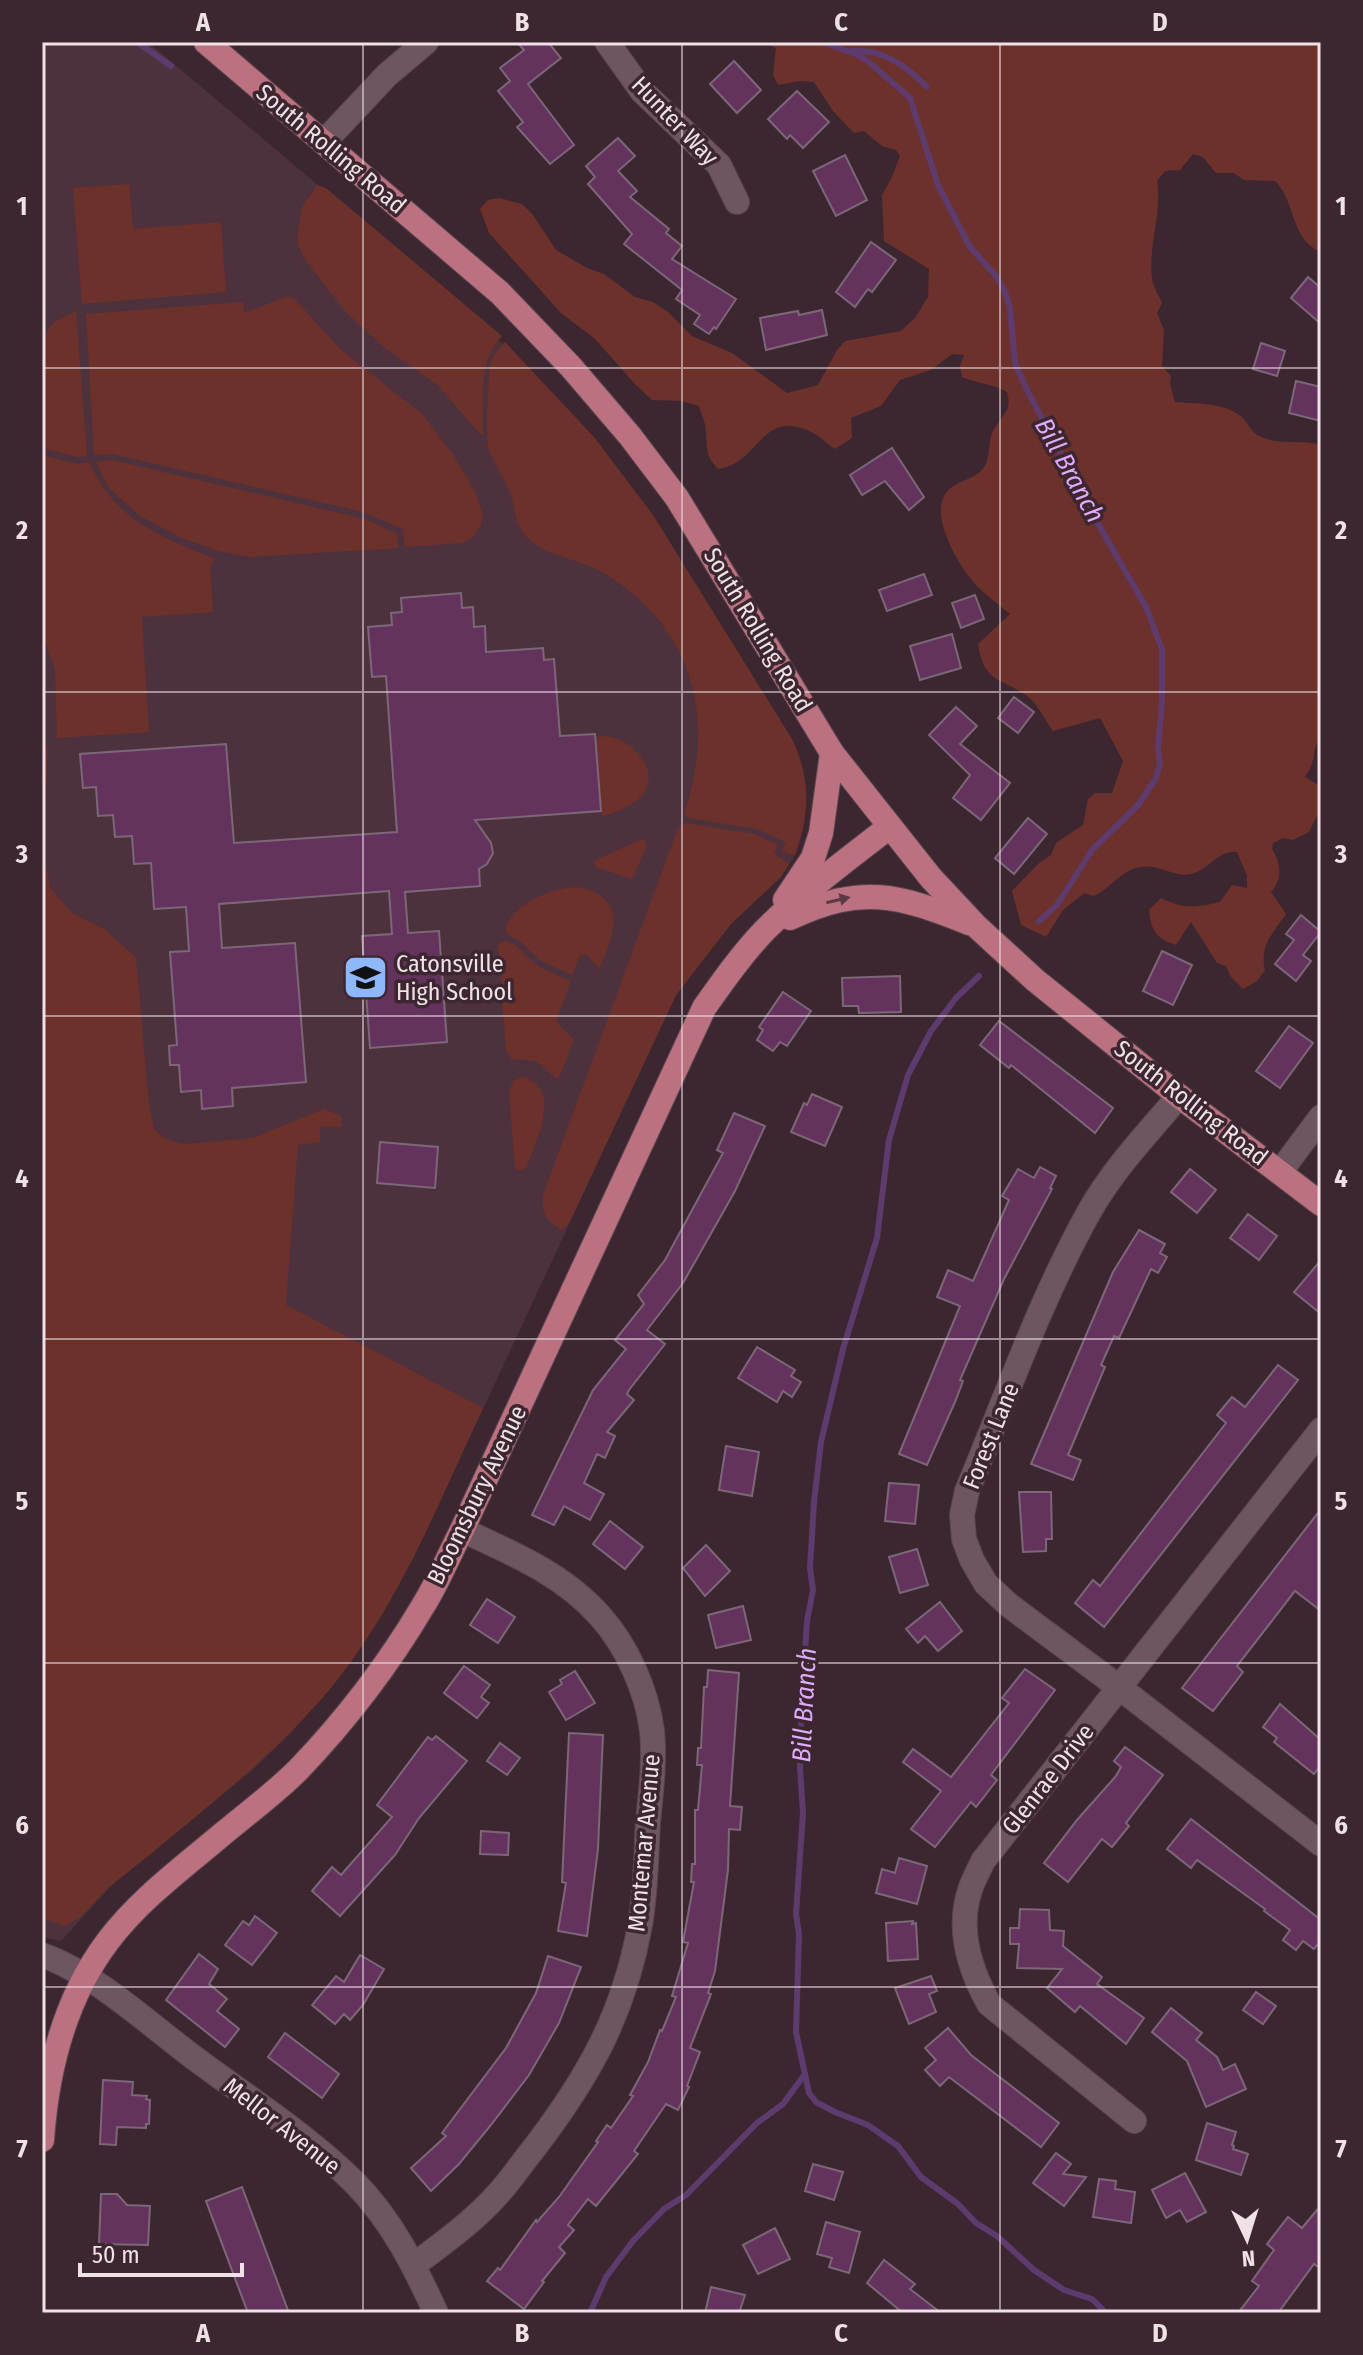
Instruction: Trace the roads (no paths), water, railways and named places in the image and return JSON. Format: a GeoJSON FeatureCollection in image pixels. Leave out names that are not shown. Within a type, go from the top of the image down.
{"type":"FeatureCollection","features":[{"type":"Feature","properties":{"kind":"main road","name":"South Rolling Road"},"geometry":{"type":"LineString","coordinates":[[209,44],[525,317],[630,436],[677,498],[832,753],[889,827],[975,925],[1035,980],[1179,1096],[1321,1204]]}},
{"type":"Feature","properties":{"kind":"main road"},"geometry":{"type":"LineString","coordinates":[[766,929],[813,858],[821,833],[832,753]]}},
{"type":"Feature","properties":{"kind":"main road","name":"Bloomsbury Avenue"},"geometry":{"type":"LineString","coordinates":[[42,2140],[48,2082],[57,2045],[86,1976],[109,1940],[137,1908],[296,1772],[345,1718],[389,1661],[425,1604],[704,1008],[737,962],[766,929],[889,827]]}},
{"type":"Feature","properties":{"kind":"main road"},"geometry":{"type":"LineString","coordinates":[[766,929],[817,905],[847,897],[873,895],[919,903],[975,925]]}},
{"type":"Feature","properties":{"kind":"street"},"geometry":{"type":"LineString","coordinates":[[324,142],[387,75],[426,42]]}},
{"type":"Feature","properties":{"kind":"street","name":"Hunter Way"},"geometry":{"type":"LineString","coordinates":[[607,42],[642,91],[719,165],[737,202]]}},
{"type":"Feature","properties":{"kind":"street","name":"Forest Lane"},"geometry":{"type":"LineString","coordinates":[[1179,1096],[1124,1161],[1091,1209],[1059,1270],[967,1491],[962,1515],[964,1539],[986,1584],[1010,1606],[1321,1844]]}},
{"type":"Feature","properties":{"kind":"street"},"geometry":{"type":"LineString","coordinates":[[1280,1172],[1321,1117]]}},
{"type":"Feature","properties":{"kind":"street","name":"Glenrae Drive"},"geometry":{"type":"LineString","coordinates":[[1134,2121],[989,2004],[976,1980],[967,1948],[965,1920],[969,1890],[983,1861],[1321,1430]]}},
{"type":"Feature","properties":{"kind":"street","name":"Montemar Avenue"},"geometry":{"type":"LineString","coordinates":[[414,2265],[459,2231],[498,2195],[567,2104],[593,2064],[615,2013],[641,1922],[652,1779],[652,1730],[641,1689],[624,1649],[601,1617],[569,1586],[525,1559],[462,1530]]}},
{"type":"Feature","properties":{"kind":"street","name":"Mellor Avenue"},"geometry":{"type":"LineString","coordinates":[[42,1955],[86,1976],[310,2144],[356,2185],[391,2227],[414,2265],[436,2313]]}},
{"type":"Feature","properties":{"kind":"waterway"},"geometry":{"type":"LineString","coordinates":[[137,42],[171,66]]}},
{"type":"Feature","properties":{"kind":"waterway","name":"Bill Branch"},"geometry":{"type":"LineString","coordinates":[[822,42],[869,62],[910,98],[938,185],[970,247],[996,276],[1005,292],[1010,308],[1015,363],[1026,388],[1146,607],[1162,649],[1160,763],[1156,778],[1139,804],[1092,850],[1057,905],[1039,921]]}},
{"type":"Feature","properties":{"kind":"waterway"},"geometry":{"type":"LineString","coordinates":[[851,51],[873,52],[893,60],[927,87]]}},
{"type":"Feature","properties":{"kind":"waterway","name":"Bill Branch"},"geometry":{"type":"LineString","coordinates":[[979,976],[956,998],[931,1031],[908,1075],[889,1140],[877,1238],[843,1349],[821,1442],[810,1568],[813,1590],[807,1621],[801,1717],[803,1813],[796,1914],[799,1934],[796,2032],[809,2093],[816,2102],[868,2125],[898,2146],[921,2177],[958,2204],[976,2223],[997,2236],[1034,2270],[1064,2290],[1092,2299],[1106,2313]]}},
{"type":"Feature","properties":{"kind":"waterway"},"geometry":{"type":"LineString","coordinates":[[590,2313],[606,2277],[633,2241],[664,2209],[686,2195],[757,2123],[783,2104],[805,2074]]}},
{"type":"Feature","properties":{"kind":"place","name":"Catonsville High School"},"geometry":{"type":"Point","coordinates":[365,978]}}]}
